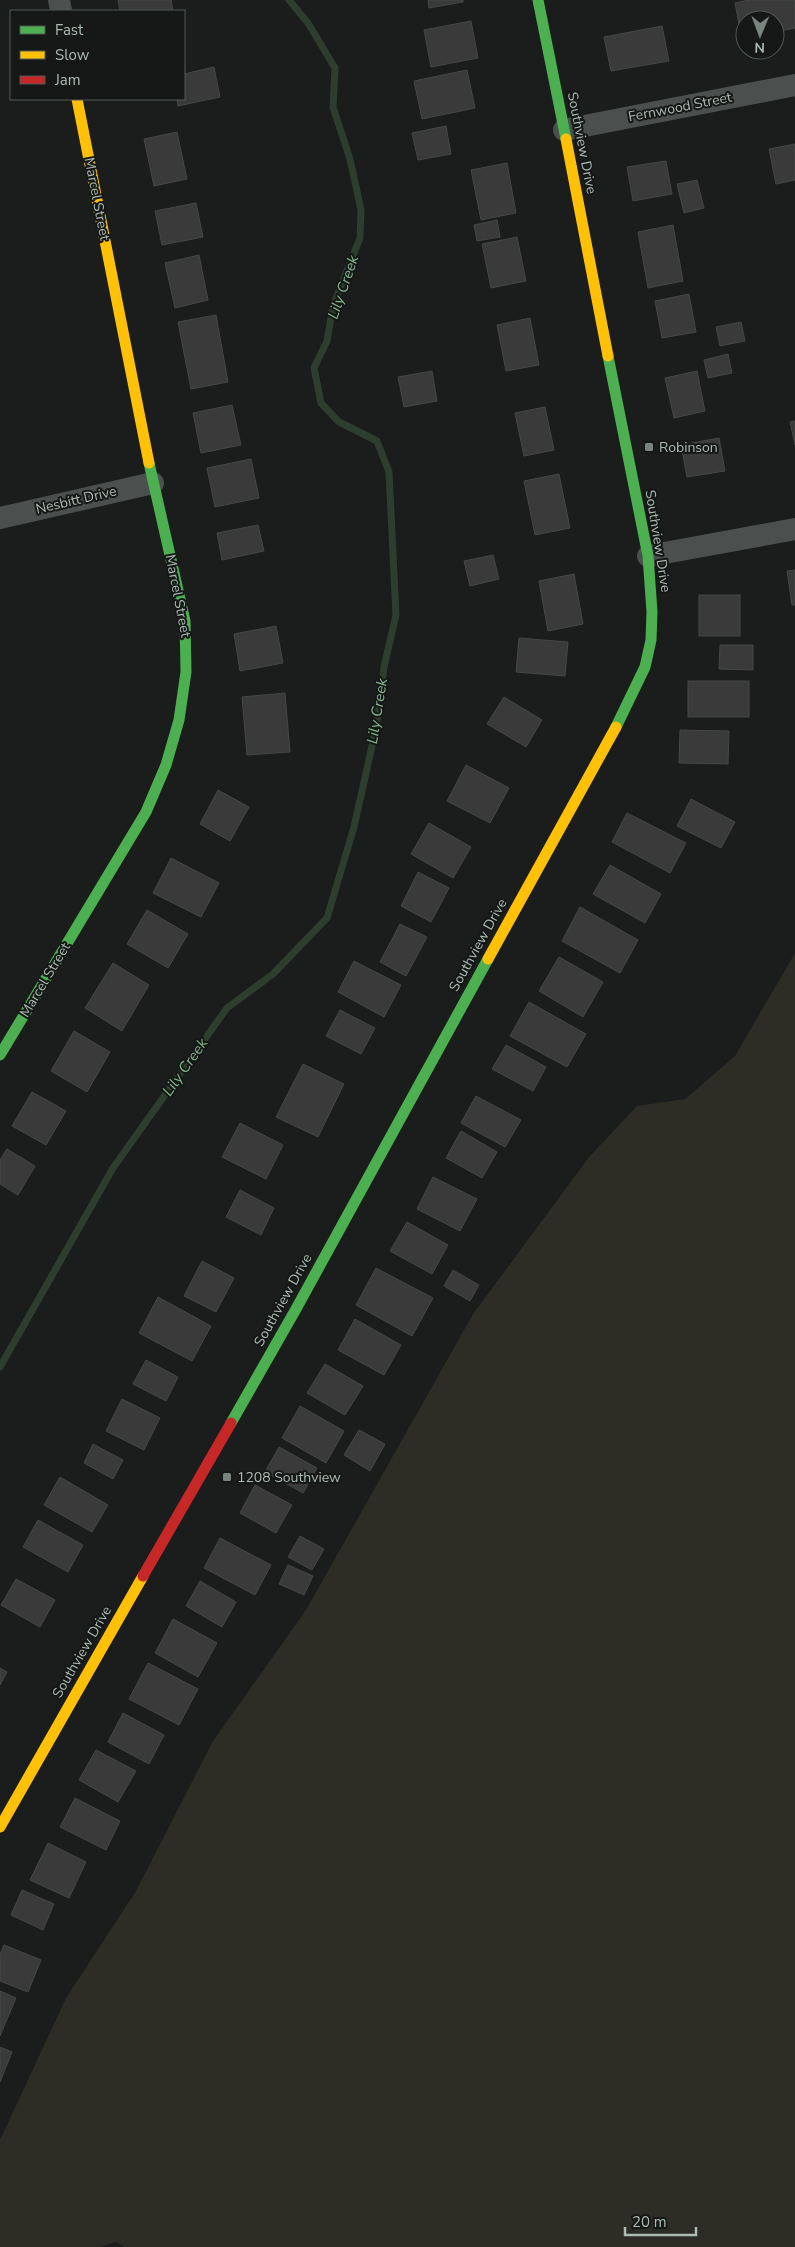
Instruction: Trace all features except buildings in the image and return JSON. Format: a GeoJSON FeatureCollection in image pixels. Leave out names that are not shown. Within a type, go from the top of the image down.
{"type":"FeatureCollection","features":[{"type":"Feature","properties":{"kind":"street","name":"Southview Drive"},"geometry":{"type":"LineString","coordinates":[[0,1828],[296,1309],[638,686],[646,666],[651,642],[652,597],[648,556],[538,0]]}},
{"type":"Feature","properties":{"kind":"street","name":"Fernwood Street"},"geometry":{"type":"LineString","coordinates":[[564,130],[795,85]]}},
{"type":"Feature","properties":{"kind":"street","name":"Marcel Street"},"geometry":{"type":"LineString","coordinates":[[0,1055],[146,812],[175,743],[184,703],[187,676],[185,622],[153,483],[77,100]]}},
{"type":"Feature","properties":{"kind":"street","name":"Nesbitt Drive"},"geometry":{"type":"LineString","coordinates":[[0,518],[153,483]]}},
{"type":"Feature","properties":{"kind":"street"},"geometry":{"type":"LineString","coordinates":[[648,556],[795,529]]}},
{"type":"Feature","properties":{"kind":"shaded area"},"geometry":{"type":"Polygon","coordinates":[[[795,953],[795,2247],[125,2247],[116,2242],[100,2247],[0,2247],[0,2140],[66,1998],[136,1891],[213,1741],[306,1610],[473,1314],[589,1157],[637,1106],[685,1099],[735,1056],[795,953]]]}},
{"type":"Feature","properties":{"kind":"waterway","name":"Lily Creek"},"geometry":{"type":"LineString","coordinates":[[0,1367],[113,1168],[227,1008],[273,974],[327,918],[354,827],[376,728],[384,667],[396,615],[389,472],[377,441],[339,422],[321,403],[314,368],[327,341],[333,306],[360,238],[361,210],[350,159],[333,107],[335,68],[308,23],[289,0]]}},
{"type":"Feature","properties":{"kind":"traffic: fast"},"geometry":{"type":"LineString","coordinates":[[538,0],[566,139]]}},
{"type":"Feature","properties":{"kind":"traffic: fast"},"geometry":{"type":"LineString","coordinates":[[608,356],[648,556],[652,612],[651,640],[645,667],[616,727]]}},
{"type":"Feature","properties":{"kind":"traffic: fast"},"geometry":{"type":"LineString","coordinates":[[0,1055],[146,812],[166,765],[179,720],[186,672],[185,621],[149,463]]}},
{"type":"Feature","properties":{"kind":"traffic: fast"},"geometry":{"type":"LineString","coordinates":[[231,1423],[296,1309],[488,959]]}},
{"type":"Feature","properties":{"kind":"traffic: slow"},"geometry":{"type":"LineString","coordinates":[[77,100],[149,463]]}},
{"type":"Feature","properties":{"kind":"traffic: slow"},"geometry":{"type":"LineString","coordinates":[[566,139],[608,356]]}},
{"type":"Feature","properties":{"kind":"traffic: slow"},"geometry":{"type":"LineString","coordinates":[[488,959],[616,727]]}},
{"type":"Feature","properties":{"kind":"traffic: slow"},"geometry":{"type":"LineString","coordinates":[[0,1827],[143,1576]]}},
{"type":"Feature","properties":{"kind":"traffic: jam"},"geometry":{"type":"LineString","coordinates":[[143,1576],[231,1423]]}},
{"type":"Feature","properties":{"kind":"place","name":"Robinson"},"geometry":{"type":"Point","coordinates":[649,447]}},
{"type":"Feature","properties":{"kind":"place","name":"1208 Southview"},"geometry":{"type":"Point","coordinates":[227,1477]}}]}
